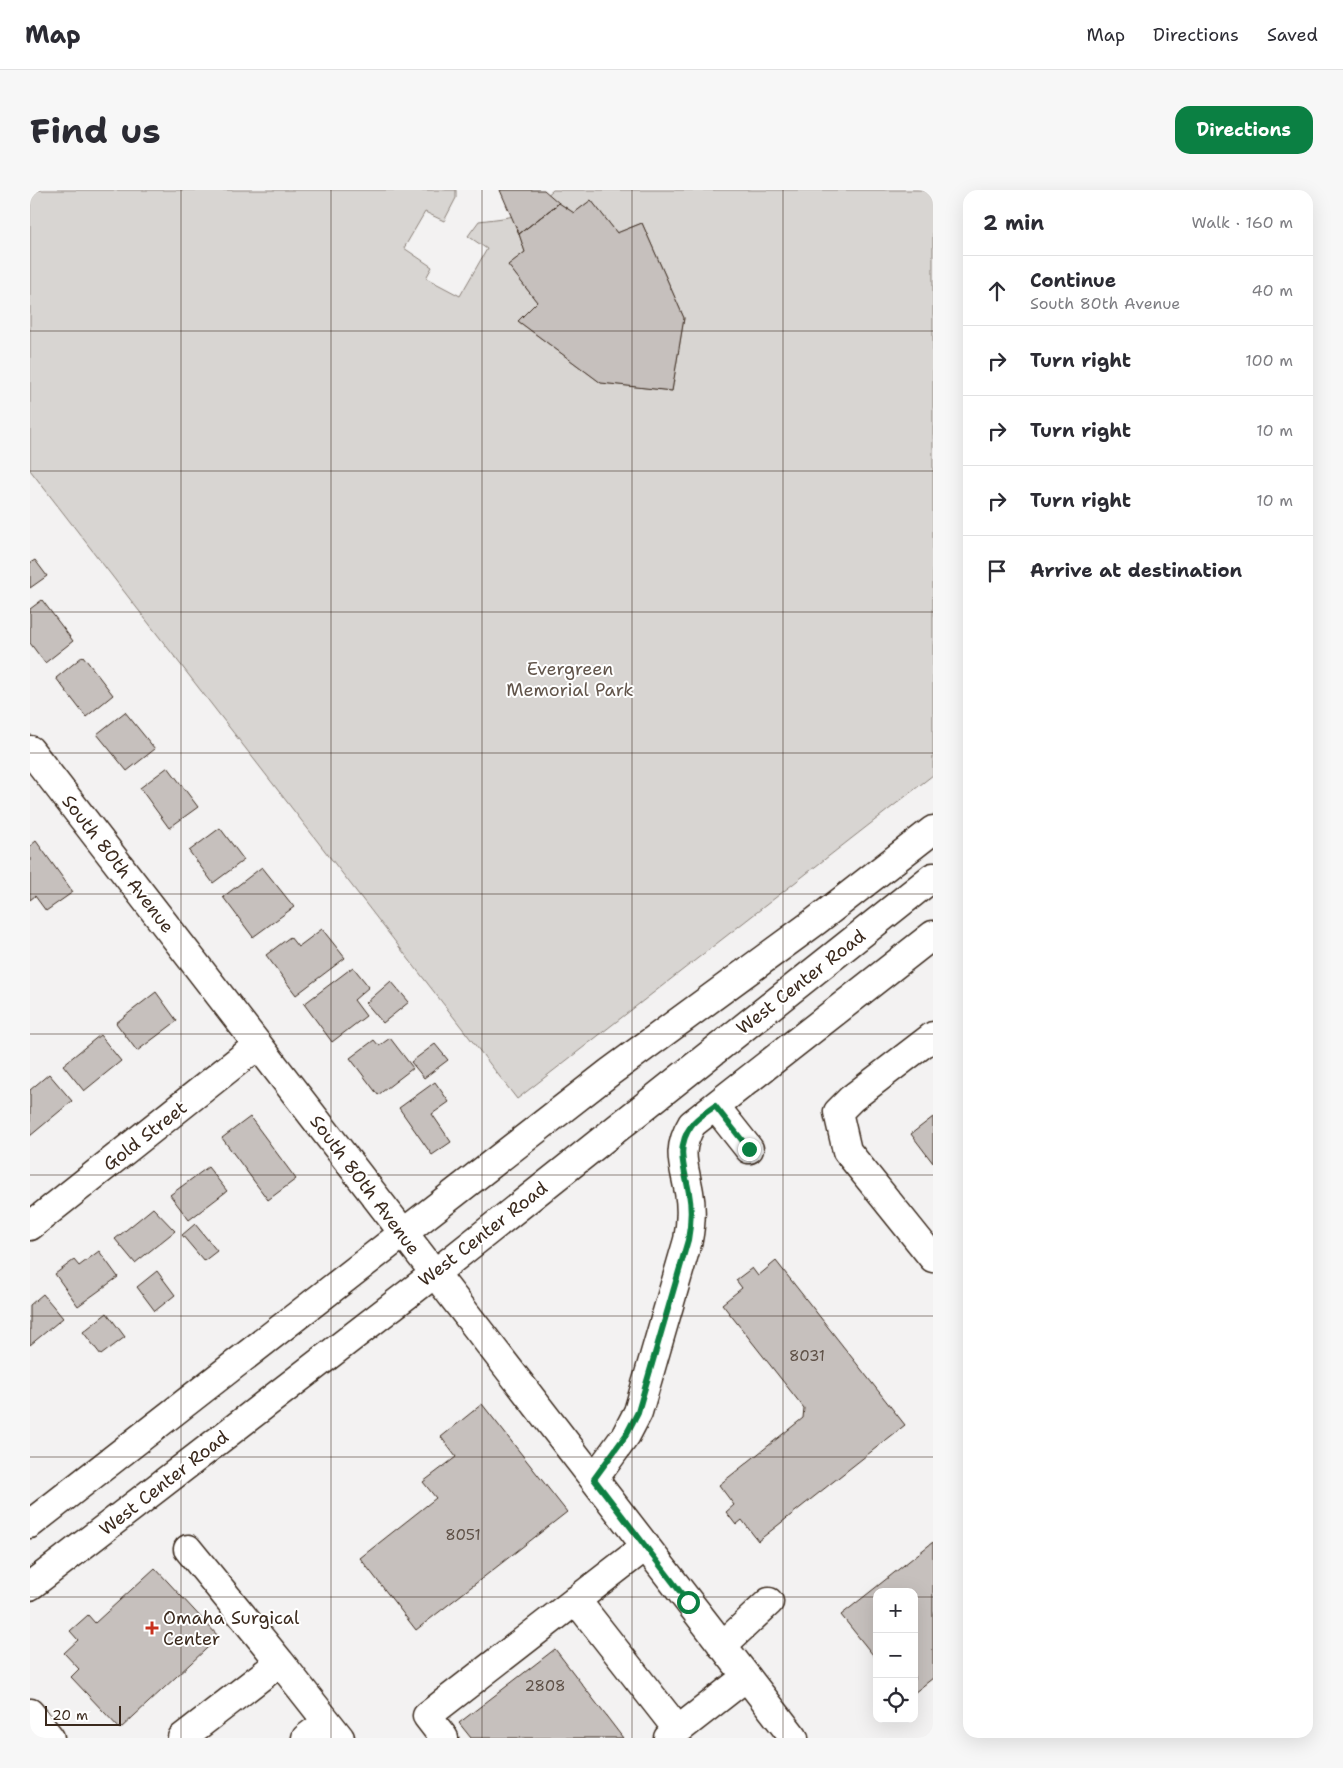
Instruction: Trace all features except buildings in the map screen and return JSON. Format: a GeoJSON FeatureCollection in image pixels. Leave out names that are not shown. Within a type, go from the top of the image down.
{"type":"FeatureCollection","features":[{"type":"Feature","properties":{"kind":"main road","name":"South 80th Avenue"},"geometry":{"type":"LineString","coordinates":[[33,759],[258,1045],[794,1738]]}},
{"type":"Feature","properties":{"kind":"main road"},"geometry":{"type":"LineString","coordinates":[[30,1524],[610,1072],[816,921],[933,830]]}},
{"type":"Feature","properties":{"kind":"main road","name":"West Center Road"},"geometry":{"type":"LineString","coordinates":[[30,1586],[434,1274],[933,877]]}},
{"type":"Feature","properties":{"kind":"main road"},"geometry":{"type":"LineString","coordinates":[[594,1479],[626,1435],[638,1412],[691,1223],[690,1194],[681,1152],[684,1136],[692,1124],[933,935]]}},
{"type":"Feature","properties":{"kind":"main road"},"geometry":{"type":"LineString","coordinates":[[933,1036],[851,1099],[838,1112],[847,1151],[933,1258]]}},
{"type":"Feature","properties":{"kind":"main road","name":"Gold Street"},"geometry":{"type":"LineString","coordinates":[[30,1226],[258,1045]]}},
{"type":"Feature","properties":{"kind":"main road"},"geometry":{"type":"LineString","coordinates":[[715,1106],[749,1149]]}},
{"type":"Feature","properties":{"kind":"main road"},"geometry":{"type":"LineString","coordinates":[[444,1738],[428,1716],[646,1546]]}},
{"type":"Feature","properties":{"kind":"main road"},"geometry":{"type":"LineString","coordinates":[[188,1549],[333,1730],[306,1738]]}},
{"type":"Feature","properties":{"kind":"main road"},"geometry":{"type":"LineString","coordinates":[[576,1600],[673,1734],[746,1676]]}},
{"type":"Feature","properties":{"kind":"main road"},"geometry":{"type":"LineString","coordinates":[[722,1646],[769,1602]]}},
{"type":"Feature","properties":{"kind":"main road"},"geometry":{"type":"LineString","coordinates":[[182,1738],[280,1662]]}},
{"type":"Feature","properties":{"kind":"main road"},"geometry":{"type":"LineString","coordinates":[[30,1713],[50,1738]]}},
{"type":"Feature","properties":{"kind":"green space","name":"Evergreen Memorial Park"},"geometry":{"type":"Polygon","coordinates":[[[30,190],[456,190],[456,198],[444,221],[425,212],[404,248],[432,267],[426,278],[460,296],[487,249],[468,236],[479,221],[503,218],[527,211],[553,190],[933,190],[933,775],[517,1099],[30,470],[30,190]],[[591,200],[574,213],[559,203],[519,234],[525,252],[508,265],[537,302],[518,321],[601,383],[672,391],[684,318],[642,223],[617,233],[591,200]]]}},
{"type":"Feature","properties":{"kind":"place","name":"Omaha Surgical Center"},"geometry":{"type":"Point","coordinates":[152,1628]}},
{"type":"Feature","properties":{"kind":"route"},"geometry":{"type":"LineString","coordinates":[[688,1602],[594,1479],[626,1435],[638,1412],[688,1240],[691,1223],[690,1194],[682,1164],[681,1152],[684,1136],[692,1124],[715,1106],[749,1149]]}}]}
